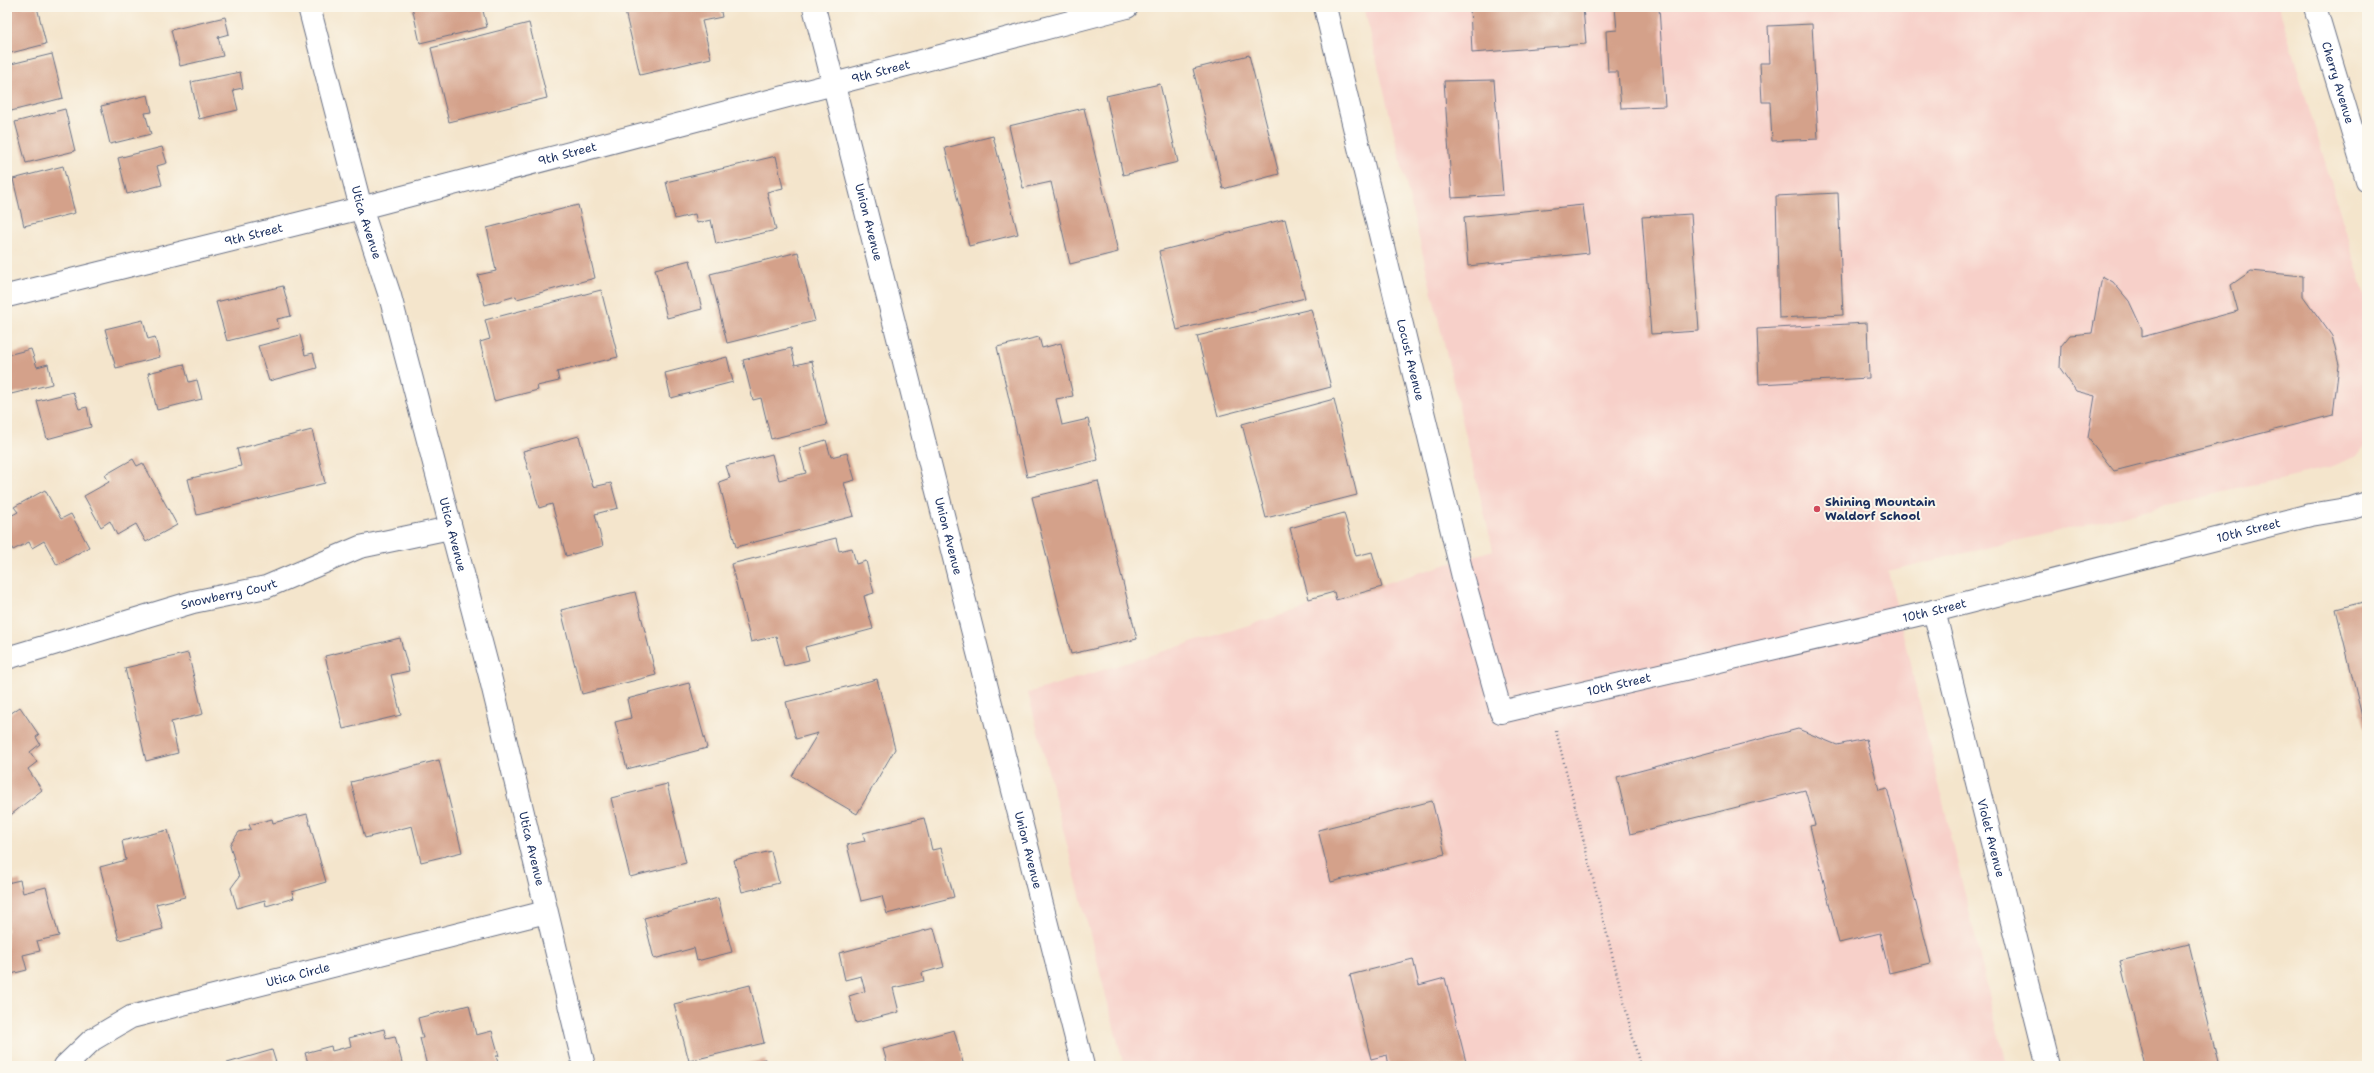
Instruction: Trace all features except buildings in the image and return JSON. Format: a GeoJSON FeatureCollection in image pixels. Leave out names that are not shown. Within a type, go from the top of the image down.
{"type":"FeatureCollection","features":[{"type":"Feature","properties":{"kind":"street","name":"Utica Avenue"},"geometry":{"type":"LineString","coordinates":[[309,7],[361,208],[390,296],[490,676],[584,1066]]}},
{"type":"Feature","properties":{"kind":"street","name":"Union Avenue"},"geometry":{"type":"LineString","coordinates":[[814,7],[1083,1066]]}},
{"type":"Feature","properties":{"kind":"street","name":"9th Street"},"geometry":{"type":"LineString","coordinates":[[7,296],[361,208],[1127,7]]}},
{"type":"Feature","properties":{"kind":"street","name":"Locust Avenue"},"geometry":{"type":"LineString","coordinates":[[1325,7],[1463,576],[1501,712]]}},
{"type":"Feature","properties":{"kind":"street","name":"Cherry Avenue"},"geometry":{"type":"LineString","coordinates":[[2315,7],[2359,127],[2367,180]]}},
{"type":"Feature","properties":{"kind":"street","name":"10th Street"},"geometry":{"type":"LineString","coordinates":[[1501,712],[1934,611],[2310,515],[2352,508],[2367,503]]}},
{"type":"Feature","properties":{"kind":"street","name":"Snowberry Court"},"geometry":{"type":"LineString","coordinates":[[7,658],[193,602],[266,587],[360,547],[450,528]]}},
{"type":"Feature","properties":{"kind":"street","name":"Violet Avenue"},"geometry":{"type":"LineString","coordinates":[[1934,611],[2048,1066]]}},
{"type":"Feature","properties":{"kind":"street","name":"Utica Circle"},"geometry":{"type":"LineString","coordinates":[[65,1066],[92,1040],[131,1017],[546,912]]}},
{"type":"Feature","properties":{"kind":"path"},"geometry":{"type":"LineString","coordinates":[[1548,700],[1640,1066]]}},
{"type":"Feature","properties":{"kind":"shaded area","name":"Shining Mountain Waldorf School"},"geometry":{"type":"Polygon","coordinates":[[[1364,7],[2279,7],[2367,303],[2367,443],[2357,456],[2327,468],[1888,571],[2006,1066],[1124,1066],[1028,693],[1493,550],[1364,7]]]}},
{"type":"Feature","properties":{"kind":"place","name":"Shining Mountain Waldorf School"},"geometry":{"type":"Point","coordinates":[1817,509]}}]}
